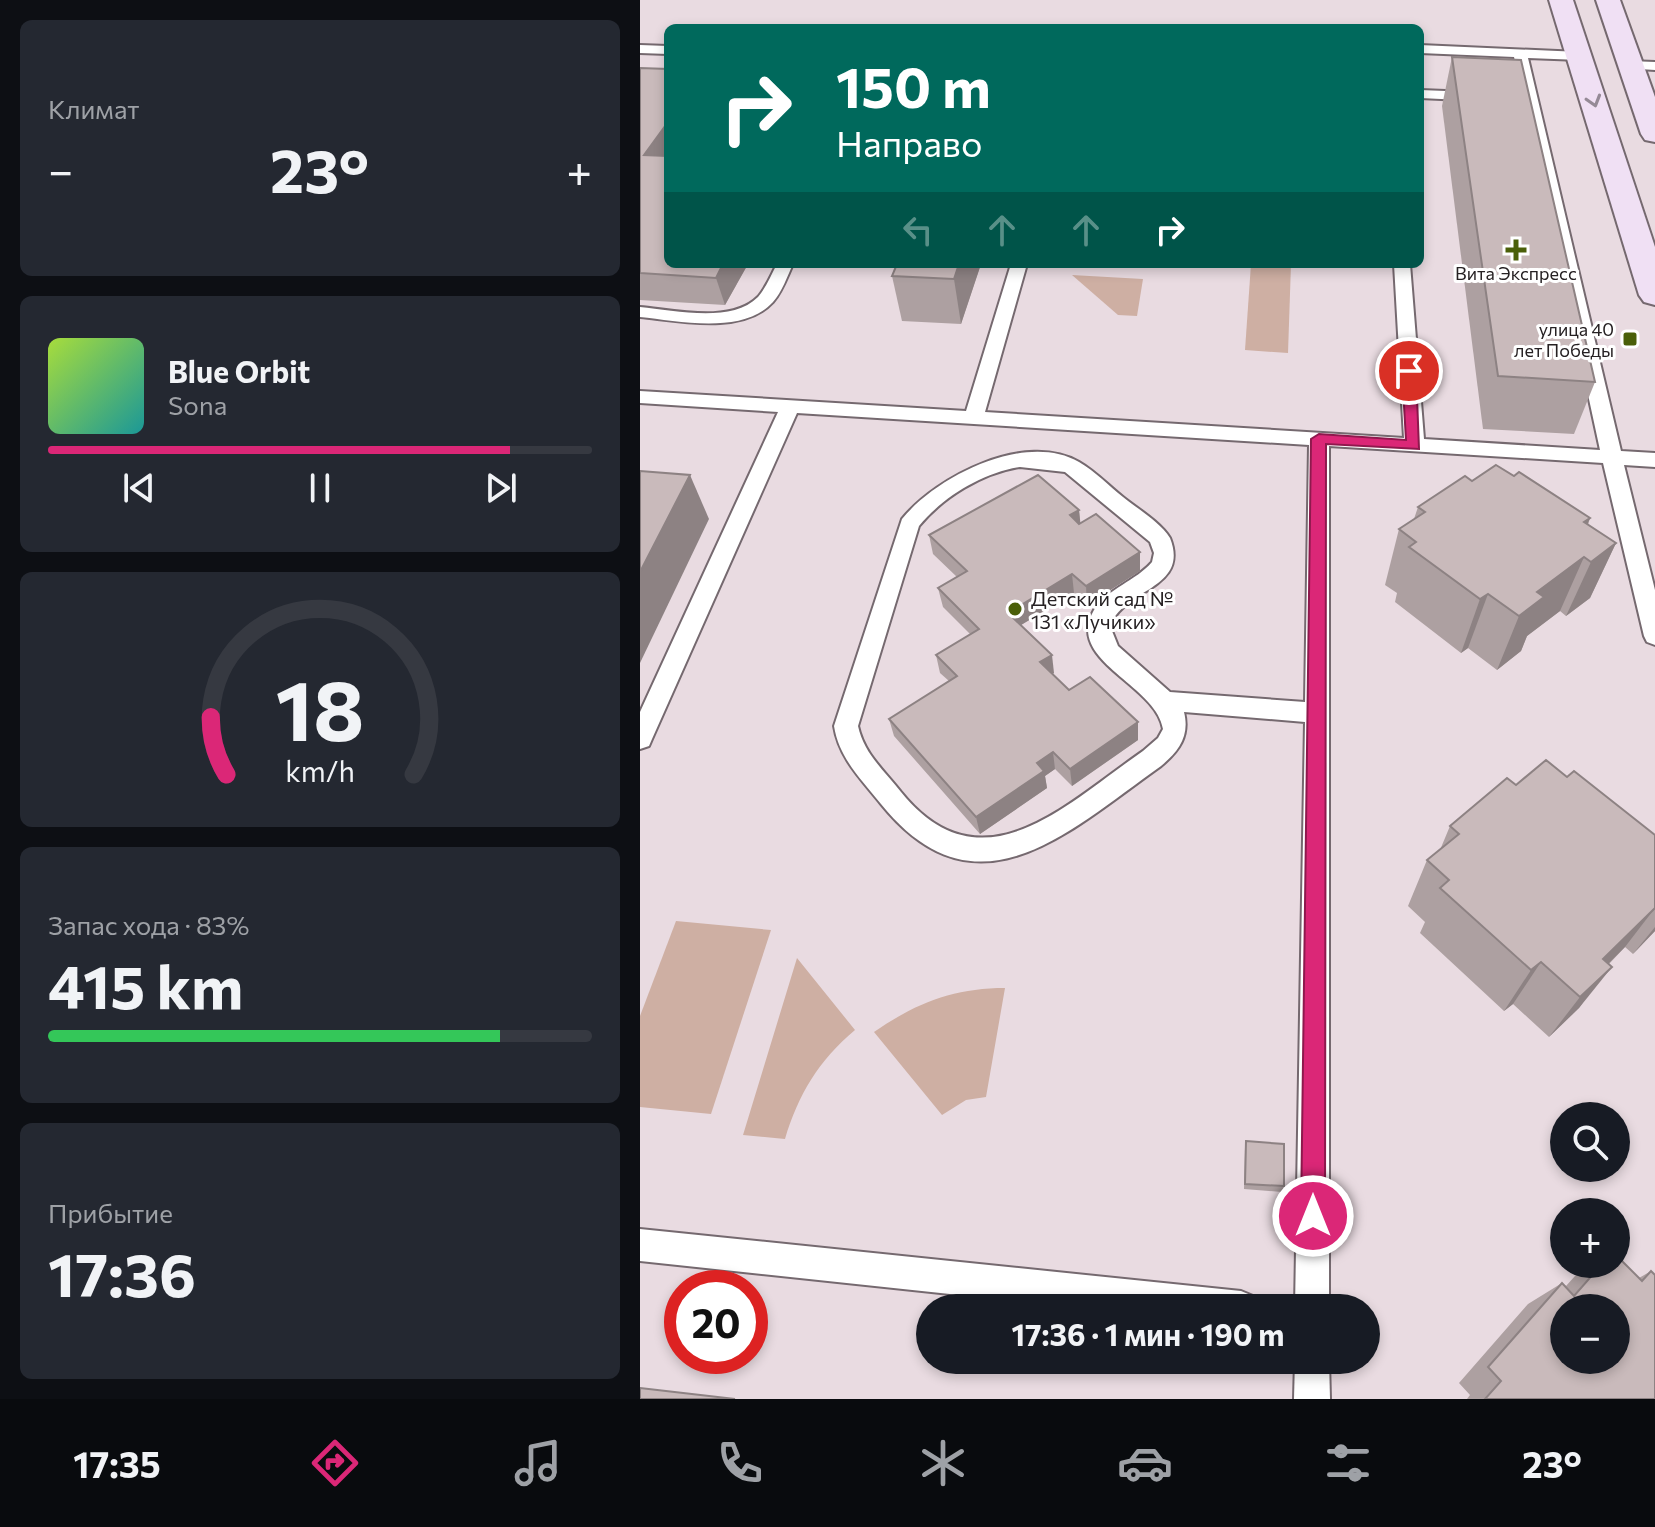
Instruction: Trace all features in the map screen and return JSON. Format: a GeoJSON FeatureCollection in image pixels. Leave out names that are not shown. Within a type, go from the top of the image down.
{"type":"FeatureCollection","features":[{"type":"Feature","properties":{"kind":"street"},"geometry":{"type":"LineString","coordinates":[[1561,0],[1655,295]]}},
{"type":"Feature","properties":{"kind":"street"},"geometry":{"type":"LineString","coordinates":[[1608,0],[1655,134]]}},
{"type":"Feature","properties":{"kind":"lane"},"geometry":{"type":"LineString","coordinates":[[640,49],[664,50]]}},
{"type":"Feature","properties":{"kind":"lane"},"geometry":{"type":"LineString","coordinates":[[1424,49],[1580,56]]}},
{"type":"Feature","properties":{"kind":"lane"},"geometry":{"type":"LineString","coordinates":[[1520,53],[1655,636]]}},
{"type":"Feature","properties":{"kind":"lane"},"geometry":{"type":"LineString","coordinates":[[1629,65],[1655,66]]}},
{"type":"Feature","properties":{"kind":"lane"},"geometry":{"type":"LineString","coordinates":[[1424,94],[1531,99]]}},
{"type":"Feature","properties":{"kind":"lane"},"geometry":{"type":"LineString","coordinates":[[640,312],[716,317],[745,312],[767,298],[783,268]]}},
{"type":"Feature","properties":{"kind":"lane"},"geometry":{"type":"LineString","coordinates":[[974,418],[1018,268]]}},
{"type":"Feature","properties":{"kind":"lane"},"geometry":{"type":"LineString","coordinates":[[1402,268],[1414,445]]}},
{"type":"Feature","properties":{"kind":"lane"},"geometry":{"type":"LineString","coordinates":[[640,397],[1655,460]]}},
{"type":"Feature","properties":{"kind":"lane"},"geometry":{"type":"LineString","coordinates":[[640,739],[790,406]]}},
{"type":"Feature","properties":{"kind":"lane"},"geometry":{"type":"LineString","coordinates":[[1036,461],[1045,422]]}},
{"type":"Feature","properties":{"kind":"lane"},"geometry":{"type":"LineString","coordinates":[[1312,1294],[1319,439]]}},
{"type":"Feature","properties":{"kind":"lane"},"geometry":{"type":"LineString","coordinates":[[1011,460],[1036,461],[1059,462],[1072,467],[1159,538],[1164,546],[1164,564],[1158,573],[1112,602],[1102,614],[1098,627],[1108,649],[1164,701],[1173,715],[1175,728],[1171,740],[1152,757],[1041,837],[1006,847],[977,848],[954,844],[935,838],[914,825],[851,748],[846,726],[848,713],[909,524],[930,501],[997,464],[1011,460]]}},
{"type":"Feature","properties":{"kind":"lane"},"geometry":{"type":"LineString","coordinates":[[1164,701],[1317,713]]}},
{"type":"Feature","properties":{"kind":"lane"},"geometry":{"type":"LineString","coordinates":[[640,1245],[1107,1294]]}},
{"type":"Feature","properties":{"kind":"lane"},"geometry":{"type":"LineString","coordinates":[[1312,1374],[1312,1399]]}},
{"type":"Feature","properties":{"kind":"shaded area"},"geometry":{"type":"Polygon","coordinates":[[[1251,268],[1291,268],[1288,353],[1245,350],[1251,268]]]}},
{"type":"Feature","properties":{"kind":"shaded area"},"geometry":{"type":"Polygon","coordinates":[[[1072,275],[1143,279],[1137,316],[1118,315],[1072,275]]]}},
{"type":"Feature","properties":{"kind":"shaded area"},"geometry":{"type":"Polygon","coordinates":[[[676,921],[771,930],[711,1114],[640,1107],[640,1016],[676,921]]]}},
{"type":"Feature","properties":{"kind":"shaded area"},"geometry":{"type":"Polygon","coordinates":[[[797,958],[855,1030],[811,1079],[785,1139],[743,1135],[797,958]]]}},
{"type":"Feature","properties":{"kind":"shaded area"},"geometry":{"type":"Polygon","coordinates":[[[1005,988],[986,1097],[966,1100],[942,1115],[874,1032],[936,999],[969,991],[1005,988]]]}},
{"type":"Feature","properties":{"kind":"building"},"geometry":{"type":"Polygon","coordinates":[[[1452,57],[1521,60],[1595,382],[1498,376],[1452,57]]]}},
{"type":"Feature","properties":{"kind":"building"},"geometry":{"type":"Polygon","coordinates":[[[640,68],[664,69],[664,128],[644,155],[664,156],[664,268],[721,268],[716,278],[640,273],[640,68]]]}},
{"type":"Feature","properties":{"kind":"building"},"geometry":{"type":"Polygon","coordinates":[[[895,268],[958,268],[954,279],[892,276],[895,268]]]}},
{"type":"Feature","properties":{"kind":"building"},"geometry":{"type":"Polygon","coordinates":[[[1496,465],[1514,476],[1519,472],[1590,518],[1584,522],[1616,543],[1591,562],[1584,557],[1537,592],[1544,597],[1519,616],[1488,594],[1480,599],[1409,547],[1416,542],[1399,529],[1425,512],[1418,507],[1465,476],[1472,481],[1496,465]]]}},
{"type":"Feature","properties":{"kind":"building"},"geometry":{"type":"Polygon","coordinates":[[[640,471],[690,475],[640,572],[640,471]]]}},
{"type":"Feature","properties":{"kind":"building"},"geometry":{"type":"Polygon","coordinates":[[[1038,475],[1079,510],[1070,515],[1079,524],[1096,514],[1140,552],[1086,586],[1072,574],[1008,613],[1052,655],[1040,662],[1069,690],[1090,677],[1138,722],[1070,769],[1053,752],[1037,763],[1044,771],[976,817],[889,719],[957,676],[936,655],[979,629],[938,588],[967,571],[929,535],[1038,475]]]}},
{"type":"Feature","properties":{"kind":"building"},"geometry":{"type":"Polygon","coordinates":[[[1546,760],[1567,777],[1574,771],[1655,835],[1655,908],[1603,959],[1612,967],[1580,997],[1541,962],[1531,970],[1440,888],[1449,880],[1427,860],[1459,834],[1450,826],[1507,778],[1516,785],[1546,760]]]}},
{"type":"Feature","properties":{"kind":"building"},"geometry":{"type":"Polygon","coordinates":[[[1246,1141],[1284,1144],[1284,1186],[1245,1184],[1246,1141]]]}},
{"type":"Feature","properties":{"kind":"building"},"geometry":{"type":"Polygon","coordinates":[[[1630,1269],[1642,1281],[1651,1271],[1655,1275],[1655,1399],[1485,1399],[1501,1381],[1488,1367],[1550,1297],[1550,1374],[1630,1374],[1630,1294],[1576,1294],[1590,1278],[1630,1278],[1630,1269]]]}},
{"type":"Feature","properties":{"kind":"building"},"geometry":{"type":"Polygon","coordinates":[[[1562,1283],[1572,1294],[1552,1294],[1562,1283]]]}},
{"type":"Feature","properties":{"kind":"building"},"geometry":{"type":"Polygon","coordinates":[[[640,1388],[735,1399],[640,1399],[640,1388]]]}},
{"type":"Feature","properties":{"kind":"place","name":"Вита Экспресс"},"geometry":{"type":"Point","coordinates":[1516,250]}},
{"type":"Feature","properties":{"kind":"place","name":"улица 40 лет Победы"},"geometry":{"type":"Point","coordinates":[1630,339]}},
{"type":"Feature","properties":{"kind":"place","name":"Детский сад № 131 «Лучики»"},"geometry":{"type":"Point","coordinates":[1015,609]}},
{"type":"Feature","properties":{"kind":"route"},"geometry":{"type":"LineString","coordinates":[[1313,1216],[1319,439],[1414,445],[1409,371]]}}]}
